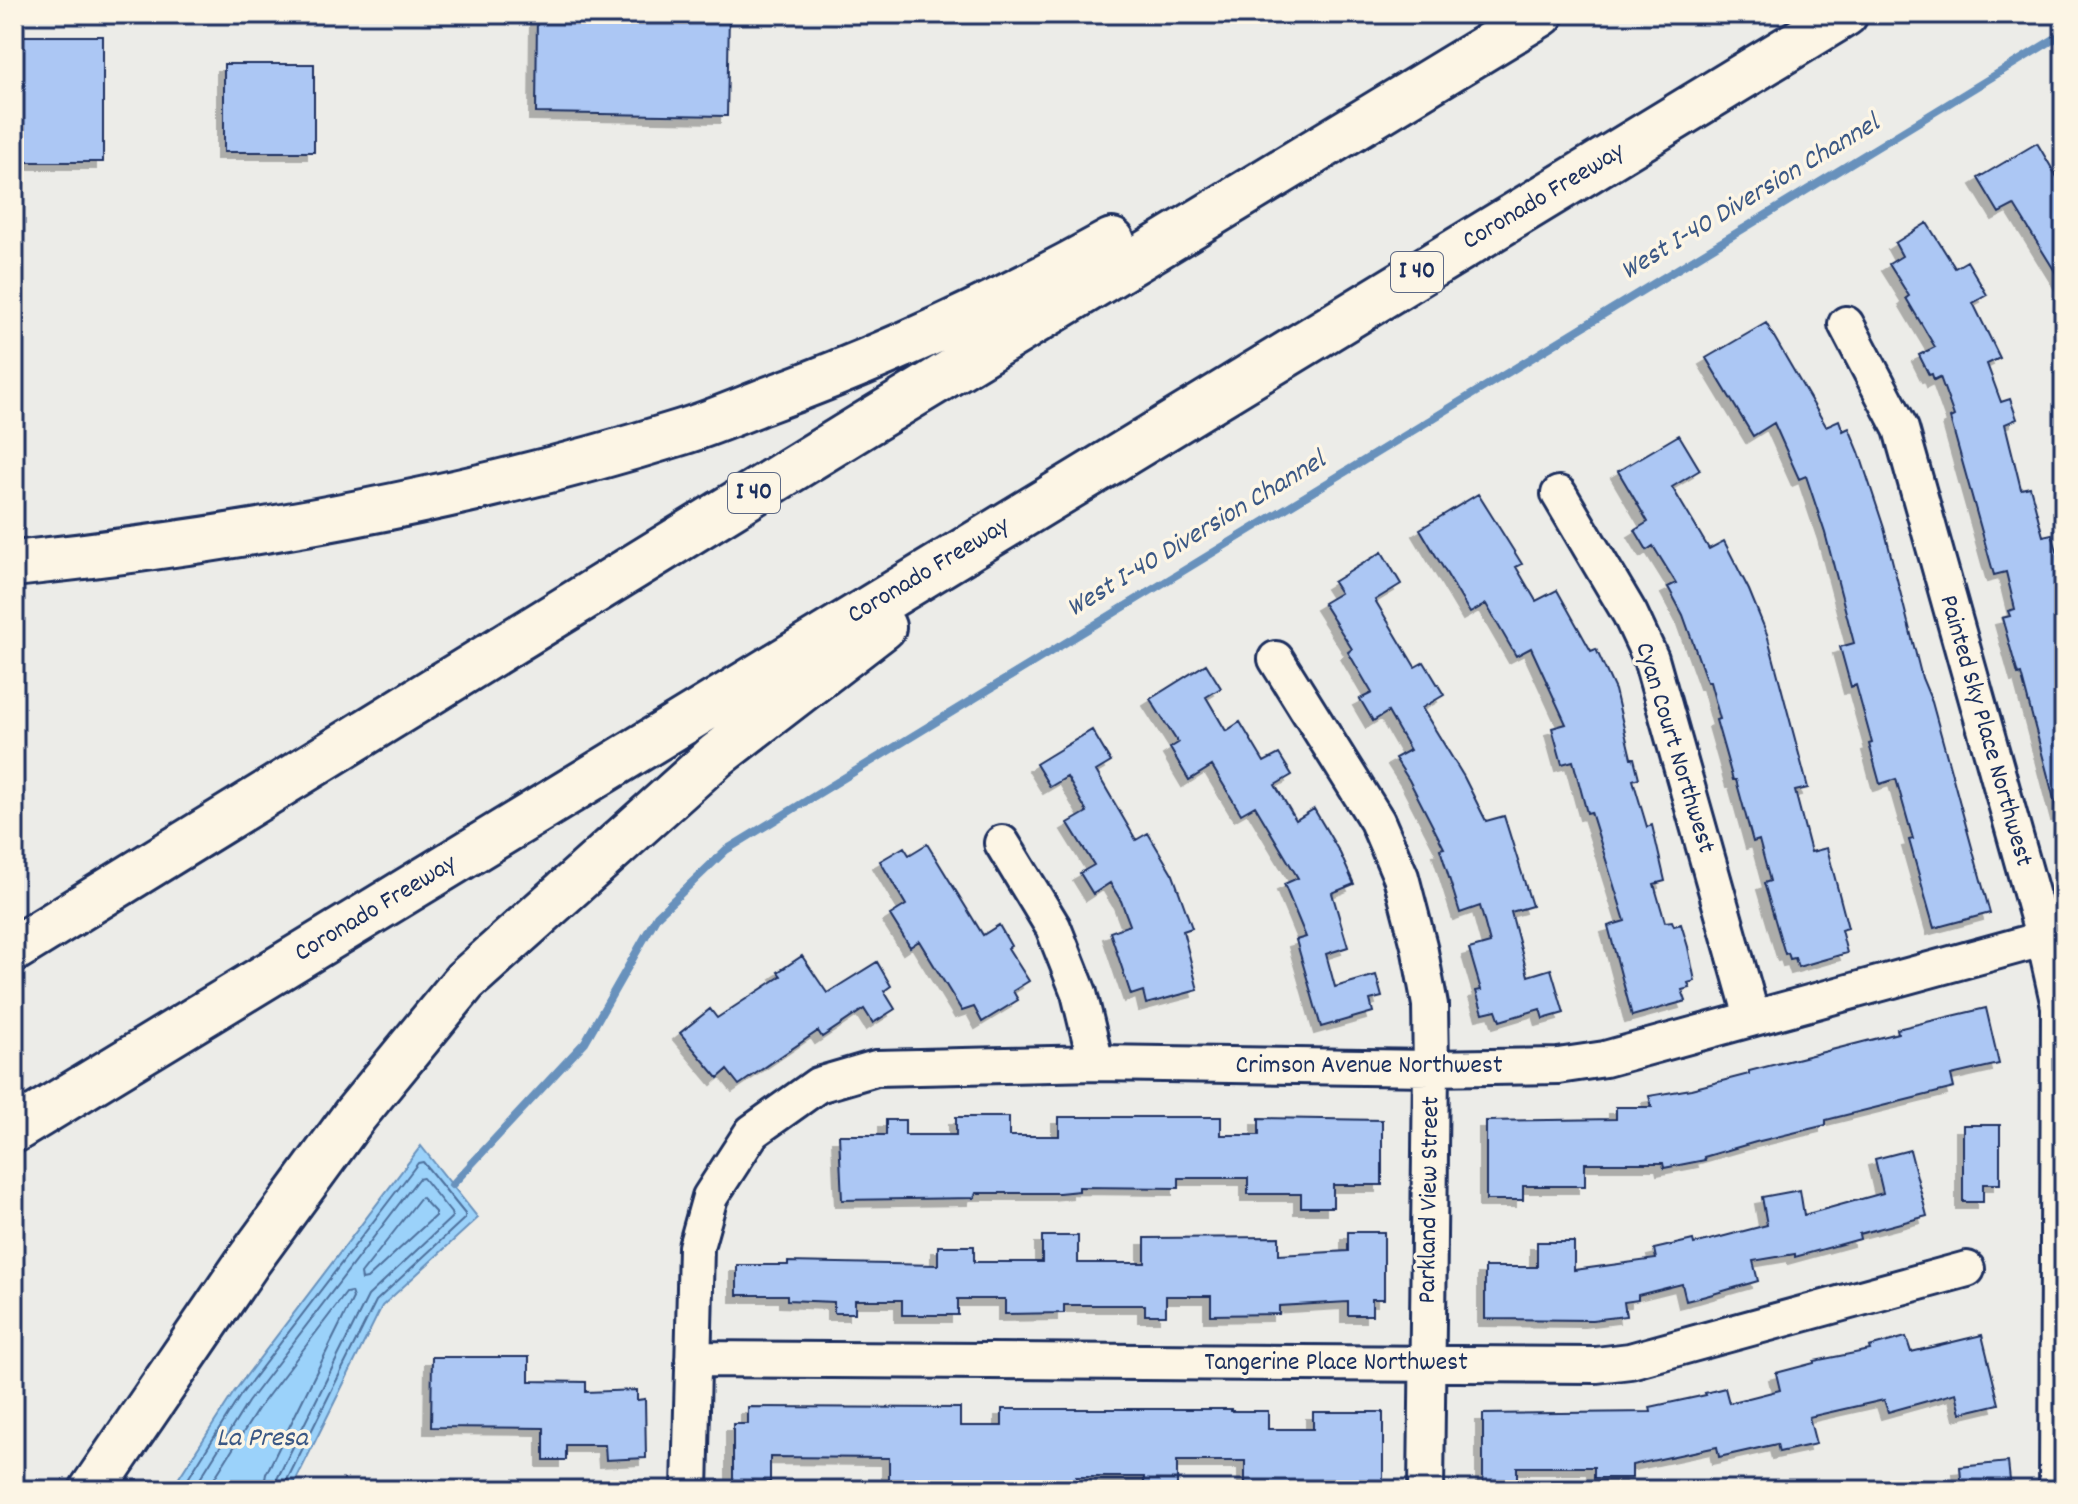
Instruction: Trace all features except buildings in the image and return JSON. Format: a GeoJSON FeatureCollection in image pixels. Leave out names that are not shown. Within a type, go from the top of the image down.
{"type":"FeatureCollection","features":[{"type":"Feature","properties":{"kind":"highway","name":"I 40"},"geometry":{"type":"LineString","coordinates":[[14,949],[841,439],[1541,14]]}},
{"type":"Feature","properties":{"kind":"highway","name":"Coronado Freeway"},"geometry":{"type":"LineString","coordinates":[[14,1130],[1845,14]]}},
{"type":"Feature","properties":{"kind":"highway"},"geometry":{"type":"LineString","coordinates":[[14,564],[222,536],[403,505],[683,431],[813,383],[942,330],[1054,274],[1206,190],[1498,41]]}},
{"type":"Feature","properties":{"kind":"highway"},"geometry":{"type":"LineString","coordinates":[[92,1490],[249,1260],[355,1115],[465,981],[717,755],[868,638],[1117,455]]}},
{"type":"Feature","properties":{"kind":"street","name":"Painted Sky Place Northwest"},"geometry":{"type":"LineString","coordinates":[[1846,324],[1901,429],[2054,936],[2059,1006],[2062,1229],[2057,1490]]}},
{"type":"Feature","properties":{"kind":"street","name":"Cyan Court Northwest"},"geometry":{"type":"LineString","coordinates":[[1559,494],[1630,614],[1651,659],[1752,1017]]}},
{"type":"Feature","properties":{"kind":"street","name":"Parkland View Street"},"geometry":{"type":"LineString","coordinates":[[1276,659],[1377,821],[1401,877],[1430,1005],[1426,1490]]}},
{"type":"Feature","properties":{"kind":"street"},"geometry":{"type":"LineString","coordinates":[[1002,843],[1053,927],[1079,993],[1096,1063]]}},
{"type":"Feature","properties":{"kind":"street","name":"Crimson Avenue Northwest"},"geometry":{"type":"LineString","coordinates":[[690,1490],[696,1247],[710,1197],[752,1132],[818,1085],[876,1068],[1096,1063],[1431,1068],[1558,1066],[1605,1059],[2054,936]]}},
{"type":"Feature","properties":{"kind":"street","name":"Tangerine Place Northwest"},"geometry":{"type":"LineString","coordinates":[[693,1359],[1596,1365],[1630,1361],[1967,1269]]}},
{"type":"Feature","properties":{"kind":"water","name":"La Presa"},"geometry":{"type":"Polygon","coordinates":[[[421,1146],[478,1218],[382,1306],[291,1490],[171,1490],[234,1392],[421,1146]]]}},
{"type":"Feature","properties":{"kind":"waterway","name":"West I-40 Diversion Channel"},"geometry":{"type":"LineString","coordinates":[[452,1185],[585,1042],[657,916],[726,850],[2064,33]]}}]}
